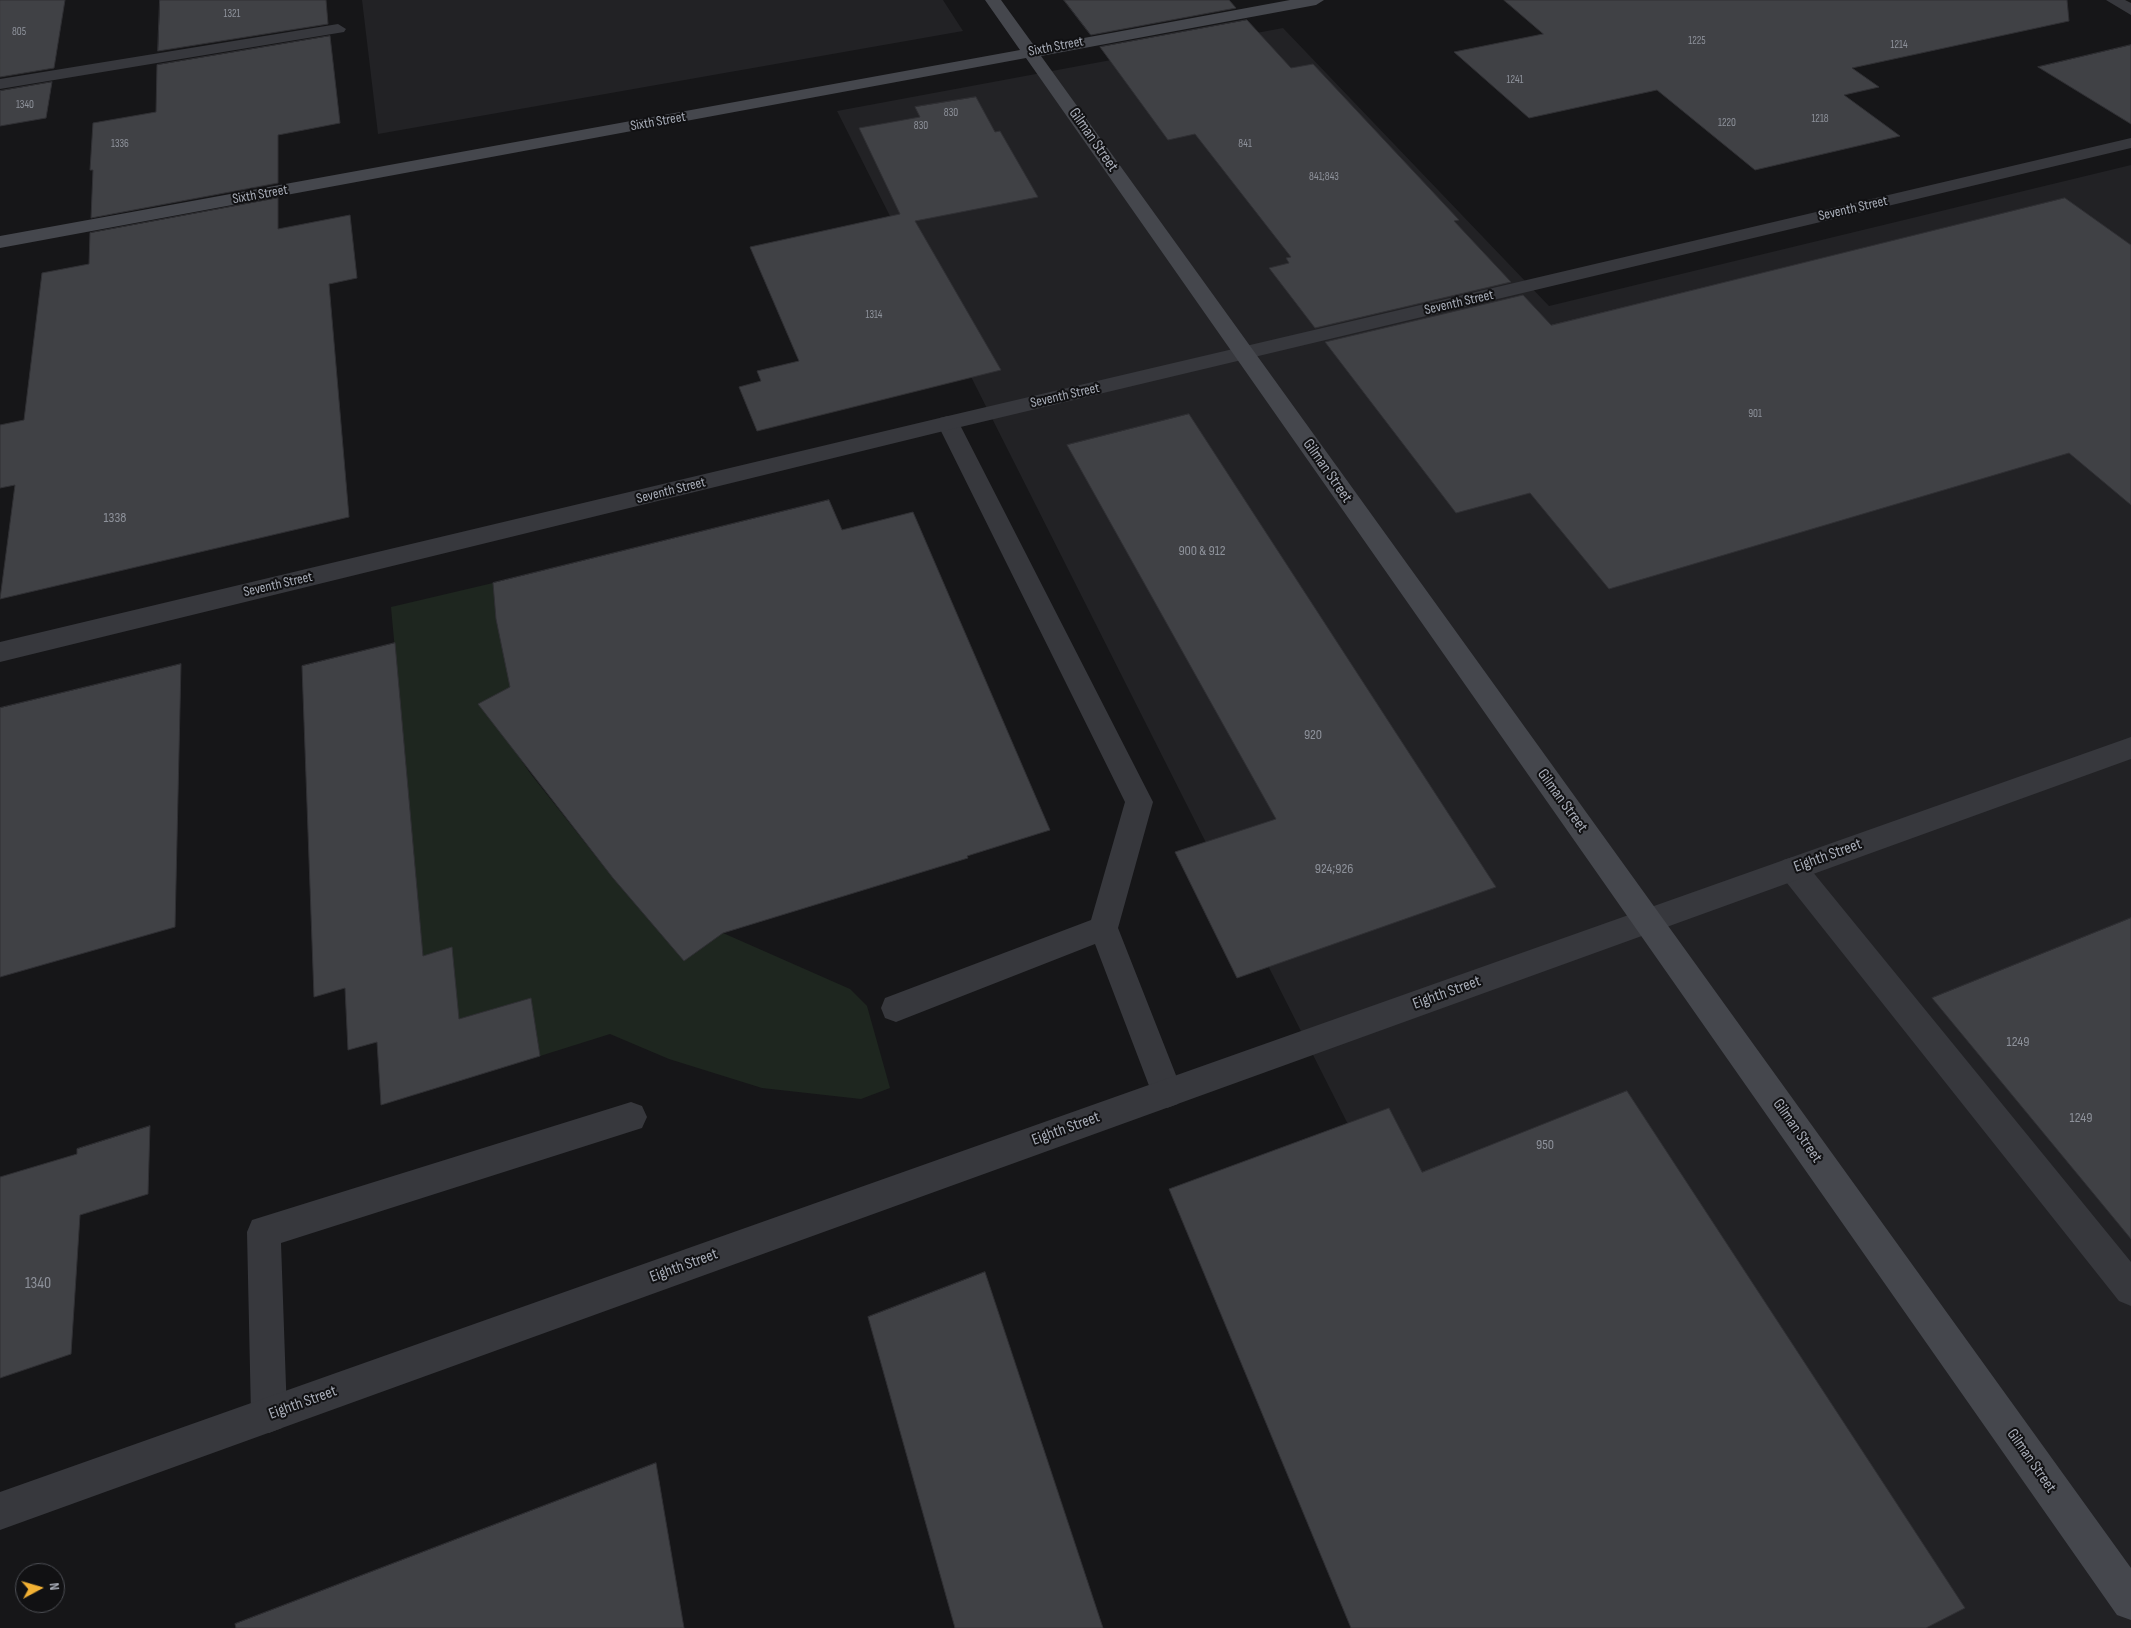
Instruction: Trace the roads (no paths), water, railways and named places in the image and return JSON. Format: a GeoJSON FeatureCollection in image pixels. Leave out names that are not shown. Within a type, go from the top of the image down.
{"type":"FeatureCollection","features":[{"type":"Feature","properties":{"kind":"main road","name":"Gilman Street"},"geometry":{"type":"LineString","coordinates":[[993,0],[2131,1602]]}},
{"type":"Feature","properties":{"kind":"main road","name":"Sixth Street"},"geometry":{"type":"LineString","coordinates":[[0,242],[1316,0]]}},
{"type":"Feature","properties":{"kind":"street"},"geometry":{"type":"LineString","coordinates":[[2114,0],[2131,10]]}},
{"type":"Feature","properties":{"kind":"street"},"geometry":{"type":"LineString","coordinates":[[0,84],[338,29]]}},
{"type":"Feature","properties":{"kind":"street","name":"Seventh Street"},"geometry":{"type":"LineString","coordinates":[[0,652],[948,423],[2131,143]]}},
{"type":"Feature","properties":{"kind":"street"},"geometry":{"type":"LineString","coordinates":[[948,423],[1138,802],[1103,928],[1167,1093]]}},
{"type":"Feature","properties":{"kind":"street","name":"Eighth Street"},"geometry":{"type":"LineString","coordinates":[[0,1510],[2131,748]]}},
{"type":"Feature","properties":{"kind":"street"},"geometry":{"type":"LineString","coordinates":[[1793,869],[2131,1289]]}},
{"type":"Feature","properties":{"kind":"street"},"geometry":{"type":"LineString","coordinates":[[896,1008],[1103,928]]}},
{"type":"Feature","properties":{"kind":"street"},"geometry":{"type":"LineString","coordinates":[[269,1415],[264,1232],[631,1117]]}}]}
